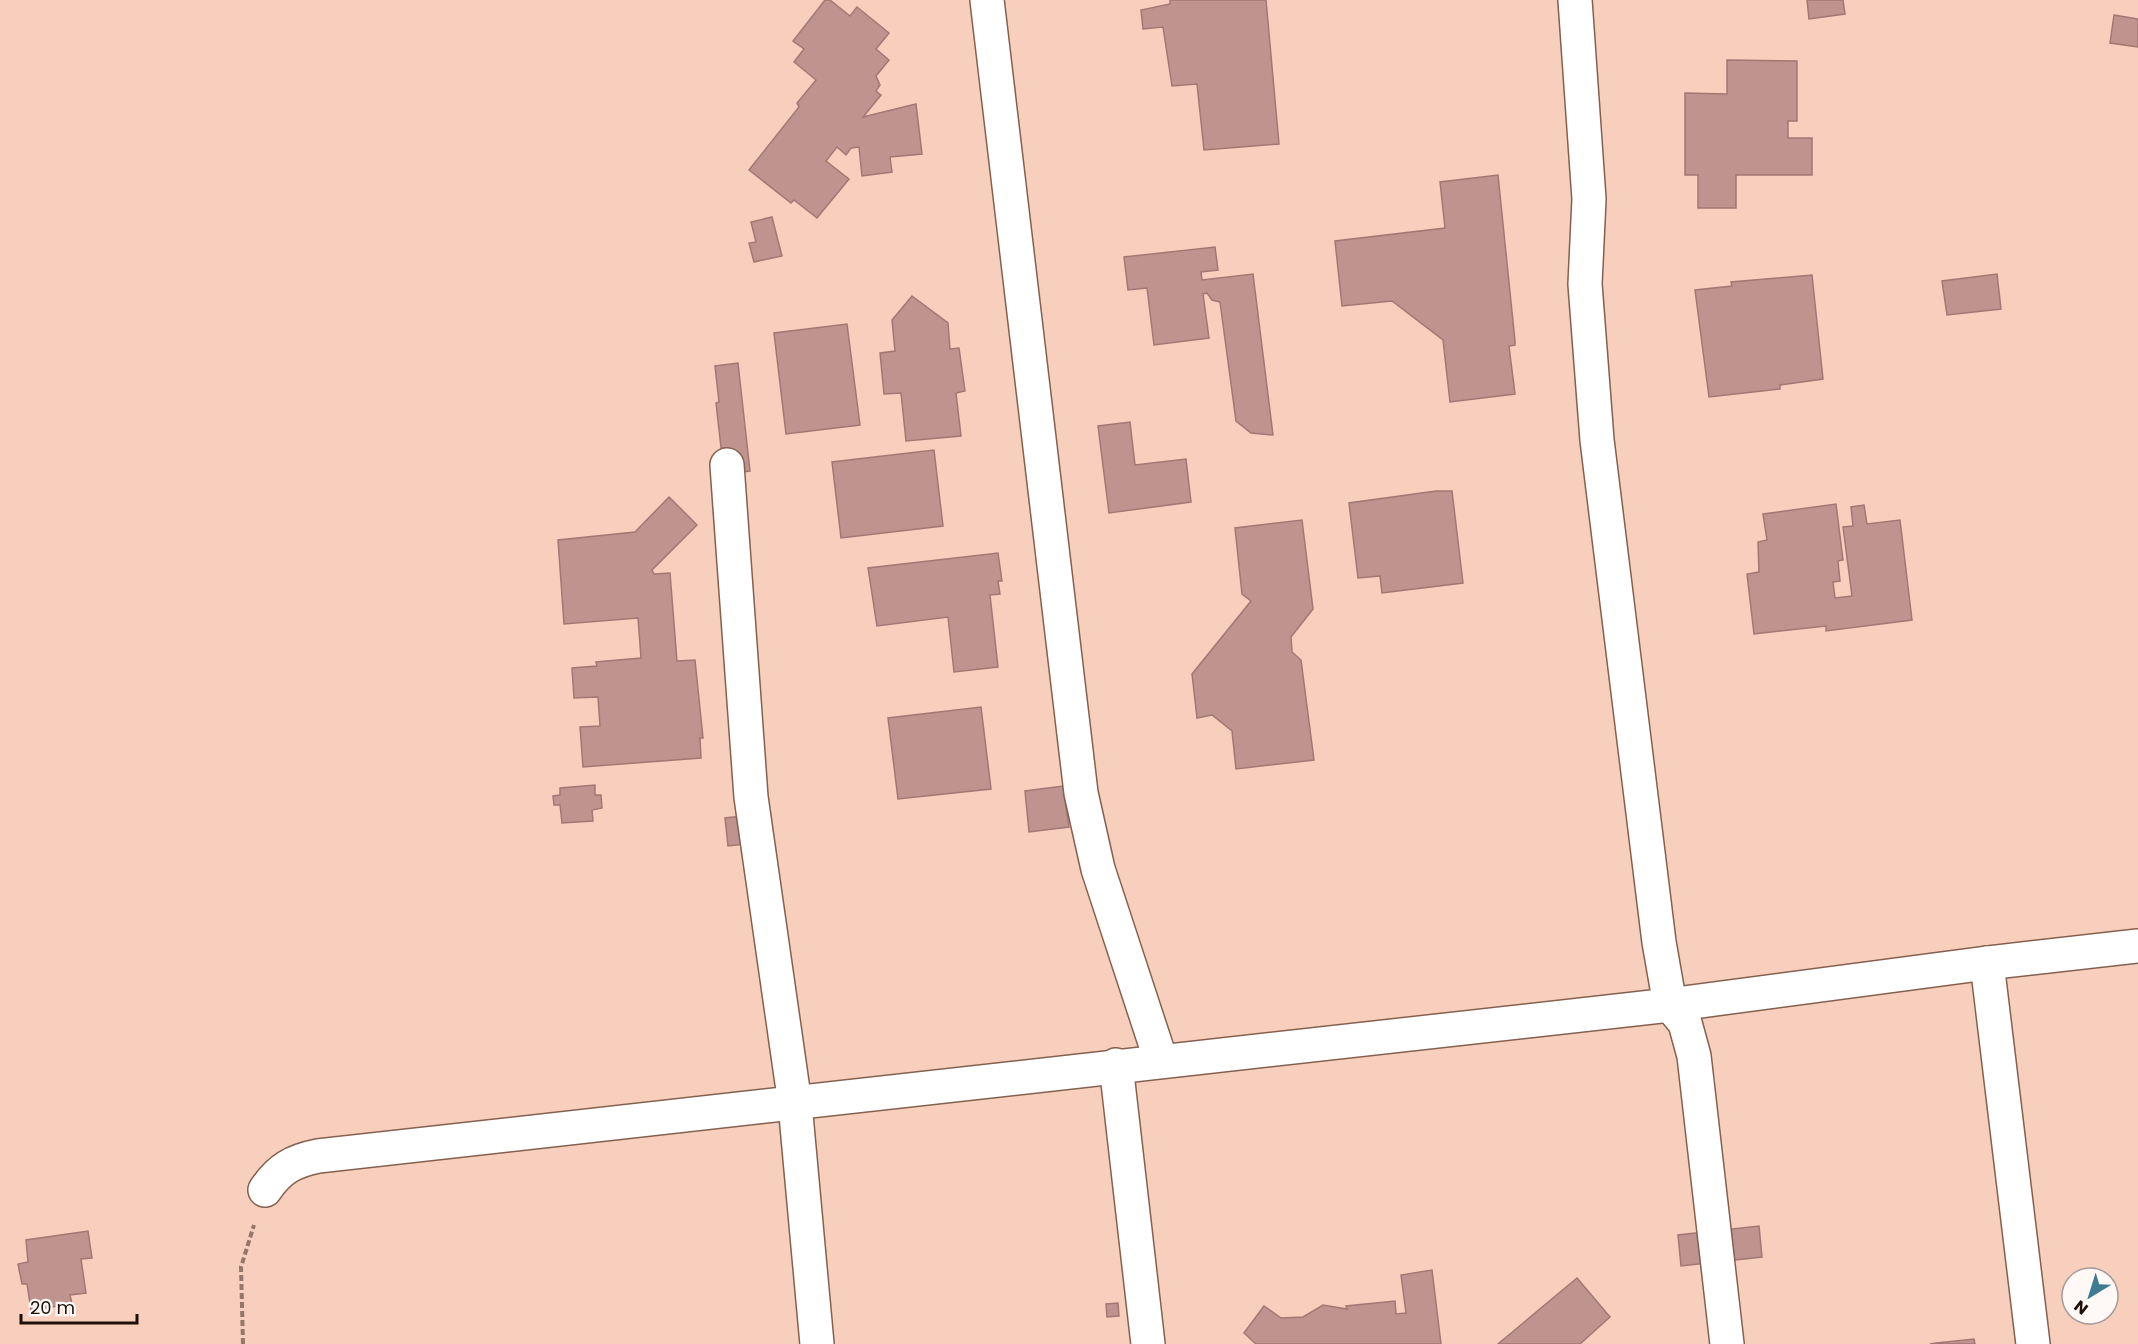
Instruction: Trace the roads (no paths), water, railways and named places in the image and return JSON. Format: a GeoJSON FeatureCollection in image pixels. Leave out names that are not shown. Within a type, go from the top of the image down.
{"type":"FeatureCollection","features":[{"type":"Feature","properties":{"kind":"street"},"geometry":{"type":"LineString","coordinates":[[987,0],[1081,793],[1098,869],[1161,1061]]}},
{"type":"Feature","properties":{"kind":"street"},"geometry":{"type":"LineString","coordinates":[[1575,0],[1590,199],[1585,284],[1597,440],[1659,942],[1670,1005],[1685,1023],[1695,1056],[1727,1344]]}},
{"type":"Feature","properties":{"kind":"street"},"geometry":{"type":"LineString","coordinates":[[727,465],[751,797],[795,1104],[817,1344]]}},
{"type":"Feature","properties":{"kind":"street"},"geometry":{"type":"LineString","coordinates":[[265,1190],[273,1178],[291,1162],[318,1156],[795,1104],[1116,1065],[1670,1005],[1987,963],[2138,946]]}},
{"type":"Feature","properties":{"kind":"street"},"geometry":{"type":"LineString","coordinates":[[1987,963],[2033,1344]]}},
{"type":"Feature","properties":{"kind":"street"},"geometry":{"type":"LineString","coordinates":[[1116,1065],[1148,1344]]}}]}
